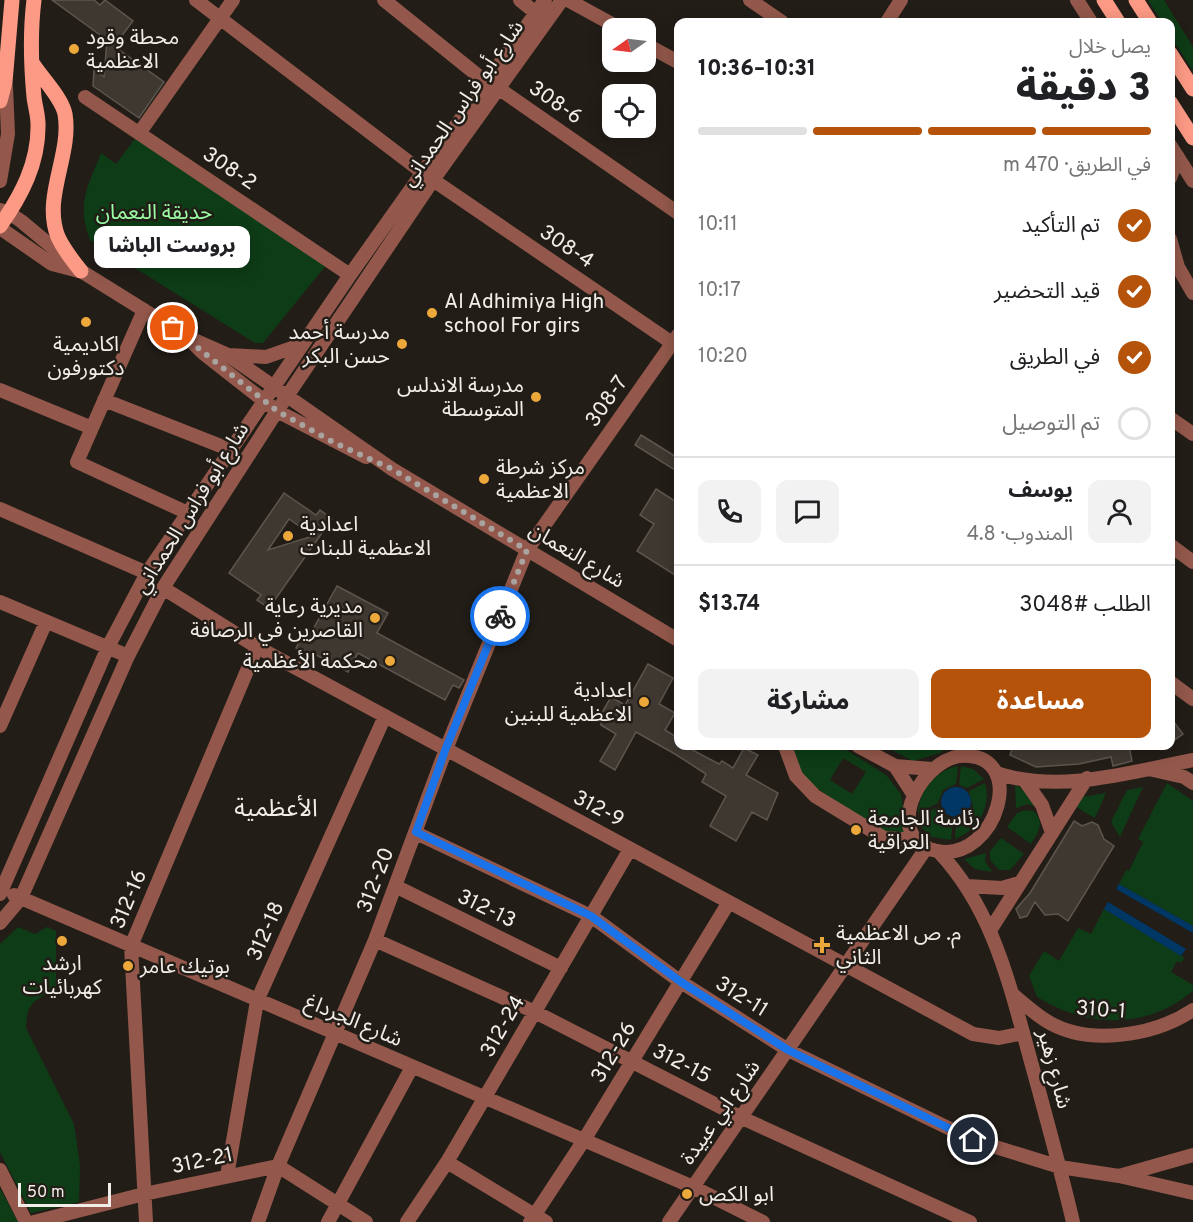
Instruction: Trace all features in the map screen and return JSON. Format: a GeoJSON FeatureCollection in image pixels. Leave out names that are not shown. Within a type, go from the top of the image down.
{"type":"FeatureCollection","features":[{"type":"Feature","properties":{"kind":"main road"},"geometry":{"type":"LineString","coordinates":[[0,101],[5,82],[5,29],[12,0]]}},
{"type":"Feature","properties":{"kind":"main road"},"geometry":{"type":"LineString","coordinates":[[0,227],[5,212],[31,172],[36,149],[38,124],[32,63],[34,0]]}},
{"type":"Feature","properties":{"kind":"main road"},"geometry":{"type":"LineString","coordinates":[[1104,0],[1115,18]]}},
{"type":"Feature","properties":{"kind":"main road"},"geometry":{"type":"LineString","coordinates":[[1136,0],[1147,18]]}},
{"type":"Feature","properties":{"kind":"main road"},"geometry":{"type":"LineString","coordinates":[[1175,61],[1193,89]]}},
{"type":"Feature","properties":{"kind":"main road"},"geometry":{"type":"LineString","coordinates":[[32,63],[64,111],[66,126],[54,216],[57,234],[81,271]]}},
{"type":"Feature","properties":{"kind":"main road"},"geometry":{"type":"LineString","coordinates":[[1175,110],[1193,138]]}},
{"type":"Feature","properties":{"kind":"street","name":"308-4"},"geometry":{"type":"LineString","coordinates":[[196,0],[427,176],[674,341]]}},
{"type":"Feature","properties":{"kind":"street"},"geometry":{"type":"LineString","coordinates":[[140,132],[233,0]]}},
{"type":"Feature","properties":{"kind":"street","name":"308-6"},"geometry":{"type":"LineString","coordinates":[[384,0],[492,85],[674,210]]}},
{"type":"Feature","properties":{"kind":"street"},"geometry":{"type":"LineString","coordinates":[[520,0],[536,12]]}},
{"type":"Feature","properties":{"kind":"street","name":"شارع أبو فراس الحمداني"},"geometry":{"type":"LineString","coordinates":[[492,85],[545,0]]}},
{"type":"Feature","properties":{"kind":"street","name":"شارع أبو فراس الحمداني"},"geometry":{"type":"LineString","coordinates":[[1,891],[108,647],[147,573],[350,275],[427,176],[492,85],[562,0]]}},
{"type":"Feature","properties":{"kind":"street"},"geometry":{"type":"LineString","coordinates":[[568,0],[602,19]]}},
{"type":"Feature","properties":{"kind":"street"},"geometry":{"type":"LineString","coordinates":[[750,0],[776,18]]}},
{"type":"Feature","properties":{"kind":"street"},"geometry":{"type":"LineString","coordinates":[[890,18],[901,0]]}},
{"type":"Feature","properties":{"kind":"street"},"geometry":{"type":"LineString","coordinates":[[1077,0],[1088,18]]}},
{"type":"Feature","properties":{"kind":"street"},"geometry":{"type":"LineString","coordinates":[[656,50],[674,60]]}},
{"type":"Feature","properties":{"kind":"street"},"geometry":{"type":"LineString","coordinates":[[0,181],[8,134],[5,82]]}},
{"type":"Feature","properties":{"kind":"street","name":"308-2"},"geometry":{"type":"LineString","coordinates":[[85,97],[350,275]]}},
{"type":"Feature","properties":{"kind":"street"},"geometry":{"type":"LineString","coordinates":[[1175,152],[1193,180]]}},
{"type":"Feature","properties":{"kind":"street"},"geometry":{"type":"LineString","coordinates":[[1175,165],[1178,157]]}},
{"type":"Feature","properties":{"kind":"street","name":"شارع أبو فراس الحمداني"},"geometry":{"type":"LineString","coordinates":[[0,923],[21,898],[128,656],[163,588],[427,176]]}},
{"type":"Feature","properties":{"kind":"street"},"geometry":{"type":"LineString","coordinates":[[5,212],[81,271]]}},
{"type":"Feature","properties":{"kind":"street","name":"شارع النعمان"},"geometry":{"type":"LineString","coordinates":[[0,227],[52,264],[81,271],[187,337],[277,411],[335,443],[392,469]]}},
{"type":"Feature","properties":{"kind":"street"},"geometry":{"type":"LineString","coordinates":[[1175,256],[1178,267],[1193,293]]}},
{"type":"Feature","properties":{"kind":"street"},"geometry":{"type":"LineString","coordinates":[[144,310],[77,462],[188,513]]}},
{"type":"Feature","properties":{"kind":"street","name":"شارع النعمان"},"geometry":{"type":"LineString","coordinates":[[187,337],[228,355],[392,469],[674,638]]}},
{"type":"Feature","properties":{"kind":"street"},"geometry":{"type":"LineString","coordinates":[[228,355],[266,357],[303,344]]}},
{"type":"Feature","properties":{"kind":"street","name":"308-7"},"geometry":{"type":"LineString","coordinates":[[527,550],[674,345]]}},
{"type":"Feature","properties":{"kind":"street"},"geometry":{"type":"LineString","coordinates":[[0,390],[92,428]]}},
{"type":"Feature","properties":{"kind":"street"},"geometry":{"type":"LineString","coordinates":[[105,400],[231,450]]}},
{"type":"Feature","properties":{"kind":"street"},"geometry":{"type":"LineString","coordinates":[[1175,421],[1193,434]]}},
{"type":"Feature","properties":{"kind":"street"},"geometry":{"type":"LineString","coordinates":[[0,509],[147,573]]}},
{"type":"Feature","properties":{"kind":"street"},"geometry":{"type":"LineString","coordinates":[[1175,548],[1193,561]]}},
{"type":"Feature","properties":{"kind":"street","name":"312-20"},"geometry":{"type":"LineString","coordinates":[[258,1222],[278,1166],[375,940],[446,748],[527,550]]}},
{"type":"Feature","properties":{"kind":"street","name":"312-9"},"geometry":{"type":"LineString","coordinates":[[163,588],[257,647],[973,1034],[999,1038],[1023,1033]]}},
{"type":"Feature","properties":{"kind":"street"},"geometry":{"type":"LineString","coordinates":[[0,602],[128,656]]}},
{"type":"Feature","properties":{"kind":"street"},"geometry":{"type":"LineString","coordinates":[[0,726],[46,622]]}},
{"type":"Feature","properties":{"kind":"street","name":"312-16"},"geometry":{"type":"LineString","coordinates":[[146,1222],[131,946],[257,647]]}},
{"type":"Feature","properties":{"kind":"street"},"geometry":{"type":"LineString","coordinates":[[1175,686],[1193,699]]}},
{"type":"Feature","properties":{"kind":"street","name":"312-18"},"geometry":{"type":"LineString","coordinates":[[227,1176],[257,1001],[385,716]]}},
{"type":"Feature","properties":{"kind":"street"},"geometry":{"type":"LineString","coordinates":[[786,750],[796,776],[815,796],[884,838],[950,851],[967,845],[990,824],[1000,795],[996,773],[987,763],[966,751],[932,769],[913,794],[909,818],[928,846]]}},
{"type":"Feature","properties":{"kind":"street"},"geometry":{"type":"LineString","coordinates":[[865,750],[895,766],[932,769]]}},
{"type":"Feature","properties":{"kind":"street"},"geometry":{"type":"LineString","coordinates":[[996,773],[1025,781],[1046,782],[1087,778],[1193,759]]}},
{"type":"Feature","properties":{"kind":"street"},"geometry":{"type":"LineString","coordinates":[[895,766],[913,794]]}},
{"type":"Feature","properties":{"kind":"street"},"geometry":{"type":"LineString","coordinates":[[1142,769],[1164,771],[1193,783]]}},
{"type":"Feature","properties":{"kind":"street"},"geometry":{"type":"LineString","coordinates":[[991,928],[1087,778]]}},
{"type":"Feature","properties":{"kind":"street"},"geometry":{"type":"LineString","coordinates":[[1025,781],[1042,805],[1052,833]]}},
{"type":"Feature","properties":{"kind":"street","name":"312-11"},"geometry":{"type":"LineString","coordinates":[[416,832],[591,916],[681,982],[788,1050],[973,1140],[1060,1167],[1119,1176],[1193,1193]]}},
{"type":"Feature","properties":{"kind":"street","name":"شارع زهير"},"geometry":{"type":"LineString","coordinates":[[928,846],[967,886],[991,928],[1023,1033],[1073,1222]]}},
{"type":"Feature","properties":{"kind":"street","name":"شارع ابي عبيدة"},"geometry":{"type":"LineString","coordinates":[[669,1222],[848,966],[928,846]]}},
{"type":"Feature","properties":{"kind":"street","name":"312-24"},"geometry":{"type":"LineString","coordinates":[[407,1222],[447,1162],[630,849]]}},
{"type":"Feature","properties":{"kind":"street"},"geometry":{"type":"LineString","coordinates":[[967,886],[1002,888],[1019,884]]}},
{"type":"Feature","properties":{"kind":"street","name":"312-13"},"geometry":{"type":"LineString","coordinates":[[395,886],[561,968]]}},
{"type":"Feature","properties":{"kind":"street","name":"شارع الجرداغ"},"geometry":{"type":"LineString","coordinates":[[1,891],[693,1187],[763,1222]]}},
{"type":"Feature","properties":{"kind":"street"},"geometry":{"type":"LineString","coordinates":[[0,909],[21,898]]}},
{"type":"Feature","properties":{"kind":"street","name":"312-26"},"geometry":{"type":"LineString","coordinates":[[537,1220],[729,902]]}},
{"type":"Feature","properties":{"kind":"street","name":"312-15"},"geometry":{"type":"LineString","coordinates":[[375,940],[535,1012],[742,1118],[970,1222]]}},
{"type":"Feature","properties":{"kind":"street","name":"310-1"},"geometry":{"type":"LineString","coordinates":[[1012,994],[1046,1021],[1094,1034],[1143,1031],[1174,1021],[1193,1010]]}},
{"type":"Feature","properties":{"kind":"street"},"geometry":{"type":"LineString","coordinates":[[328,1222],[412,1067]]}},
{"type":"Feature","properties":{"kind":"street"},"geometry":{"type":"LineString","coordinates":[[1119,1176],[1193,1155]]}},
{"type":"Feature","properties":{"kind":"street"},"geometry":{"type":"LineString","coordinates":[[447,1162],[537,1220]]}},
{"type":"Feature","properties":{"kind":"street"},"geometry":{"type":"LineString","coordinates":[[278,1166],[366,1222]]}},
{"type":"Feature","properties":{"kind":"street","name":"312-21"},"geometry":{"type":"LineString","coordinates":[[34,1222],[144,1194],[278,1166]]}},
{"type":"Feature","properties":{"kind":"street"},"geometry":{"type":"LineString","coordinates":[[0,1170],[26,1222]]}},
{"type":"Feature","properties":{"kind":"green space"},"geometry":{"type":"Polygon","coordinates":[[[1148,0],[1164,0],[1193,47],[1193,71],[1175,43],[1175,18],[1159,18],[1148,0]]]}},
{"type":"Feature","properties":{"kind":"green space","name":"حديقة النعمان"},"geometry":{"type":"Polygon","coordinates":[[[140,132],[327,264],[263,343],[255,343],[90,240],[84,216],[85,195],[101,153],[116,164],[140,132]]]}},
{"type":"Feature","properties":{"kind":"green space"},"geometry":{"type":"Polygon","coordinates":[[[794,750],[846,750],[886,775],[901,794],[907,833],[890,836],[802,779],[794,750]],[[843,758],[830,780],[852,794],[866,772],[843,758]]]}},
{"type":"Feature","properties":{"kind":"green space"},"geometry":{"type":"Polygon","coordinates":[[[892,750],[943,750],[940,753],[913,761],[892,750]]]}},
{"type":"Feature","properties":{"kind":"green space"},"geometry":{"type":"Polygon","coordinates":[[[958,766],[956,784],[943,790],[938,803],[918,813],[925,789],[935,777],[958,766]]]}},
{"type":"Feature","properties":{"kind":"green space"},"geometry":{"type":"Polygon","coordinates":[[[961,766],[973,769],[984,779],[967,788],[959,785],[961,766]]]}},
{"type":"Feature","properties":{"kind":"green space"},"geometry":{"type":"Polygon","coordinates":[[[985,783],[986,801],[981,817],[970,830],[955,839],[956,820],[967,816],[973,807],[969,791],[985,783]]]}},
{"type":"Feature","properties":{"kind":"green space"},"geometry":{"type":"Polygon","coordinates":[[[1167,783],[1193,801],[1193,926],[1119,884],[1126,870],[1129,871],[1143,842],[1138,839],[1167,783]]]}},
{"type":"Feature","properties":{"kind":"green space"},"geometry":{"type":"Polygon","coordinates":[[[1015,785],[1023,789],[1036,807],[1028,804],[1016,808],[1015,785]]]}},
{"type":"Feature","properties":{"kind":"green space"},"geometry":{"type":"Polygon","coordinates":[[[1143,787],[1120,837],[1111,822],[1127,790],[1143,787]]]}},
{"type":"Feature","properties":{"kind":"green space"},"geometry":{"type":"Polygon","coordinates":[[[1106,793],[1095,818],[1076,807],[1082,797],[1106,793]]]}},
{"type":"Feature","properties":{"kind":"green space"},"geometry":{"type":"Polygon","coordinates":[[[938,807],[946,817],[953,820],[951,840],[932,837],[922,828],[919,817],[938,807]]]}},
{"type":"Feature","properties":{"kind":"green space"},"geometry":{"type":"Polygon","coordinates":[[[1025,810],[1033,811],[1040,823],[1031,844],[1007,827],[1017,813],[1025,810]]]}},
{"type":"Feature","properties":{"kind":"green space"},"geometry":{"type":"Polygon","coordinates":[[[1001,838],[1024,854],[1010,870],[999,870],[990,860],[990,851],[1001,838]]]}},
{"type":"Feature","properties":{"kind":"green space"},"geometry":{"type":"Polygon","coordinates":[[[986,853],[985,861],[992,872],[975,869],[964,859],[986,853]]]}},
{"type":"Feature","properties":{"kind":"green space"},"geometry":{"type":"Polygon","coordinates":[[[1104,909],[1185,958],[1181,963],[1177,961],[1171,972],[1193,985],[1193,991],[1175,1004],[1156,1013],[1116,1020],[1076,1015],[1037,997],[1029,976],[1044,951],[1059,961],[1078,928],[1091,934],[1104,909]]]}},
{"type":"Feature","properties":{"kind":"green space"},"geometry":{"type":"Polygon","coordinates":[[[18,927],[35,934],[47,927],[56,931],[56,989],[30,1007],[26,1028],[74,1124],[80,1165],[79,1202],[31,1213],[0,1152],[0,944],[18,927]]]}},
{"type":"Feature","properties":{"kind":"green space"},"geometry":{"type":"Polygon","coordinates":[[[0,1188],[18,1222],[0,1222],[0,1188]]]}},
{"type":"Feature","properties":{"kind":"water"},"geometry":{"type":"Polygon","coordinates":[[[956,787],[967,791],[971,802],[967,813],[956,817],[945,813],[941,802],[945,791],[956,787]]]}},
{"type":"Feature","properties":{"kind":"water"},"geometry":{"type":"Polygon","coordinates":[[[1119,884],[1193,926],[1193,933],[1116,889],[1119,884]]]}},
{"type":"Feature","properties":{"kind":"water"},"geometry":{"type":"Polygon","coordinates":[[[1108,902],[1186,949],[1181,956],[1104,909],[1108,902]]]}},
{"type":"Feature","properties":{"kind":"building"},"geometry":{"type":"Polygon","coordinates":[[[52,0],[94,0],[100,5],[105,0],[133,21],[114,46],[164,82],[139,118],[93,86],[94,70],[104,77],[107,40],[52,0]]]}},
{"type":"Feature","properties":{"kind":"building"},"geometry":{"type":"Polygon","coordinates":[[[641,435],[674,456],[674,469],[635,445],[641,435]]]}},
{"type":"Feature","properties":{"kind":"building"},"geometry":{"type":"Polygon","coordinates":[[[656,489],[674,500],[674,574],[637,551],[654,524],[640,515],[656,489]]]}},
{"type":"Feature","properties":{"kind":"building"},"geometry":{"type":"Polygon","coordinates":[[[284,493],[316,515],[320,510],[332,519],[269,608],[257,600],[261,595],[229,573],[284,493]],[[289,519],[268,550],[313,536],[289,519]]]}},
{"type":"Feature","properties":{"kind":"building"},"geometry":{"type":"Polygon","coordinates":[[[337,586],[388,613],[377,633],[464,680],[459,688],[453,685],[445,700],[358,653],[348,672],[309,651],[307,655],[296,648],[307,628],[312,631],[337,586]]]}},
{"type":"Feature","properties":{"kind":"building"},"geometry":{"type":"Polygon","coordinates":[[[648,664],[673,678],[659,704],[674,712],[665,730],[674,736],[674,750],[693,750],[719,764],[722,761],[733,768],[743,750],[758,755],[746,775],[778,793],[767,820],[752,812],[736,841],[710,826],[726,796],[702,782],[706,774],[636,732],[615,770],[600,761],[616,734],[601,725],[600,716],[611,697],[625,705],[648,664]]]}},
{"type":"Feature","properties":{"kind":"building"},"geometry":{"type":"Polygon","coordinates":[[[1175,724],[1183,734],[1175,740],[1175,724]]]}},
{"type":"Feature","properties":{"kind":"building"},"geometry":{"type":"Polygon","coordinates":[[[1012,750],[1130,750],[1132,761],[1113,766],[1111,757],[1079,764],[1036,767],[1010,755],[1012,750]]]}},
{"type":"Feature","properties":{"kind":"building"},"geometry":{"type":"Polygon","coordinates":[[[1074,821],[1082,826],[1092,822],[1098,825],[1104,839],[1114,846],[1068,921],[1058,914],[1045,915],[1035,902],[1027,916],[1020,918],[1016,909],[1030,893],[1074,821]]]}},
{"type":"Feature","properties":{"kind":"way so far"},"geometry":{"type":"LineString","coordinates":[[173,328],[277,411],[335,443],[392,469],[527,550],[500,616]]}},
{"type":"Feature","properties":{"kind":"place","name":"محطة وقود الاعظمية"},"geometry":{"type":"Point","coordinates":[74,49]}},
{"type":"Feature","properties":{"kind":"place","name":"Al Adhimiya High school For girs"},"geometry":{"type":"Point","coordinates":[432,313]}},
{"type":"Feature","properties":{"kind":"place","name":"اكاديمية دكتورفون"},"geometry":{"type":"Point","coordinates":[86,322]}},
{"type":"Feature","properties":{"kind":"place","name":"بروست الباشا"},"geometry":{"type":"Point","coordinates":[173,328]}},
{"type":"Feature","properties":{"kind":"place","name":"مدرسة أحمد حسن البكر"},"geometry":{"type":"Point","coordinates":[402,344]}},
{"type":"Feature","properties":{"kind":"place","name":"مدرسة الاندلس المتوسطة"},"geometry":{"type":"Point","coordinates":[536,397]}},
{"type":"Feature","properties":{"kind":"place","name":"مركز شرطة الاعظمية"},"geometry":{"type":"Point","coordinates":[484,479]}},
{"type":"Feature","properties":{"kind":"place","name":"اعدادية الاعظمية للبنات"},"geometry":{"type":"Point","coordinates":[288,536]}},
{"type":"Feature","properties":{"kind":"place","name":"مديرية رعاية القاصرين في الرصافة"},"geometry":{"type":"Point","coordinates":[375,618]}},
{"type":"Feature","properties":{"kind":"place","name":"محكمة الأعظمية"},"geometry":{"type":"Point","coordinates":[390,661]}},
{"type":"Feature","properties":{"kind":"place","name":"اعدادية الاعظمية للبنين"},"geometry":{"type":"Point","coordinates":[644,702]}},
{"type":"Feature","properties":{"kind":"place","name":"رئاسة الجامعة العراقية"},"geometry":{"type":"Point","coordinates":[856,830]}},
{"type":"Feature","properties":{"kind":"place","name":"ارشد كهربائيات"},"geometry":{"type":"Point","coordinates":[62,941]}},
{"type":"Feature","properties":{"kind":"place","name":"م. ص الاعظمية الثاني"},"geometry":{"type":"Point","coordinates":[822,945]}},
{"type":"Feature","properties":{"kind":"place","name":"بوتيك عامر"},"geometry":{"type":"Point","coordinates":[128,966]}},
{"type":"Feature","properties":{"kind":"place","name":"ابو الكص"},"geometry":{"type":"Point","coordinates":[687,1194]}},
{"type":"Feature","properties":{"kind":"district","name":"الأعظمية"},"geometry":{"type":"Point","coordinates":[276,808]}},
{"type":"Feature","properties":{"kind":"route"},"geometry":{"type":"LineString","coordinates":[[500,616],[446,748],[416,832],[591,916],[681,982],[788,1050],[973,1140]]}}]}
